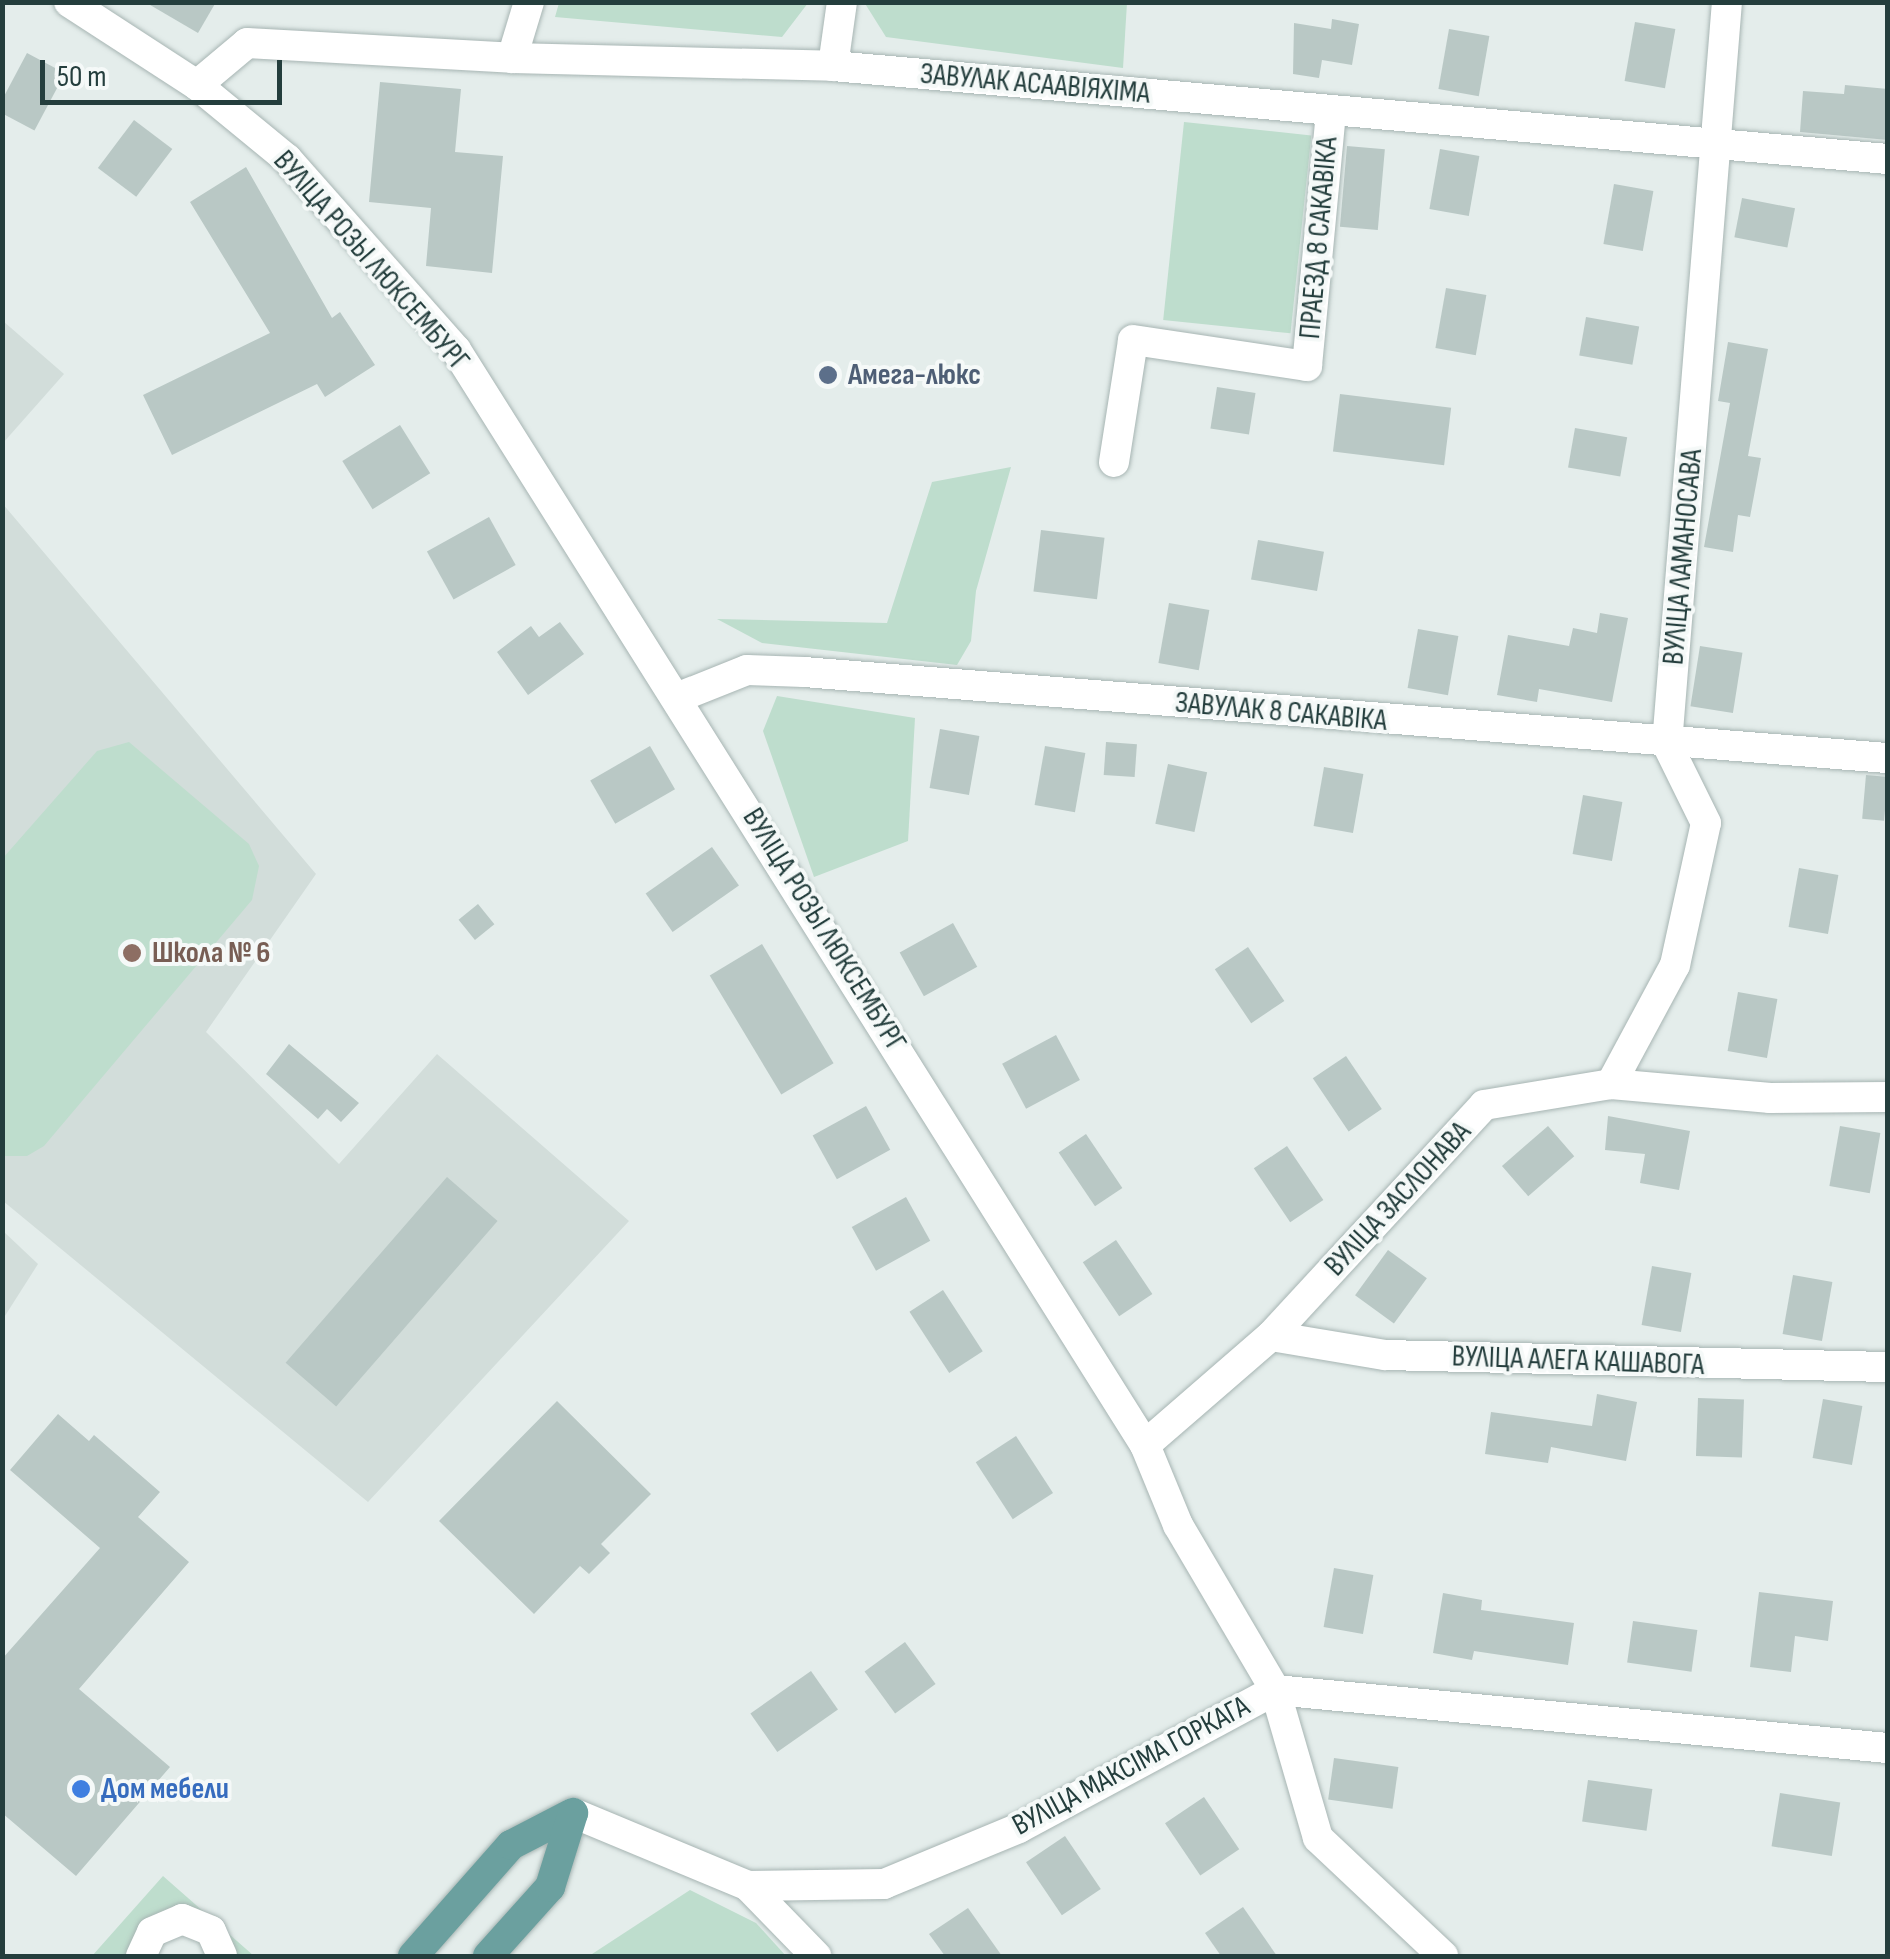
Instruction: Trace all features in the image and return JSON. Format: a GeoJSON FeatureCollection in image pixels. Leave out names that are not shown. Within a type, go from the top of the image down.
{"type":"FeatureCollection","features":[{"type":"Feature","properties":{"kind":"main road"},"geometry":{"type":"LineString","coordinates":[[413,1956],[511,1845],[573,1813]]}},
{"type":"Feature","properties":{"kind":"main road"},"geometry":{"type":"LineString","coordinates":[[488,1956],[550,1887],[573,1813]]}},
{"type":"Feature","properties":{"kind":"street","name":"ВУЛІЦА РОЗЫ ЛЮКСЕМБУРГ"},"geometry":{"type":"LineString","coordinates":[[69,2],[197,85],[287,159],[456,350],[679,697],[1145,1445],[1178,1525],[1274,1690],[1318,1838],[1442,1956]]}},
{"type":"Feature","properties":{"kind":"street"},"geometry":{"type":"LineString","coordinates":[[512,58],[530,2]]}},
{"type":"Feature","properties":{"kind":"street"},"geometry":{"type":"LineString","coordinates":[[834,66],[842,2]]}},
{"type":"Feature","properties":{"kind":"street","name":"ВУЛІЦА ЛАМАНОСАВА"},"geometry":{"type":"LineString","coordinates":[[1667,744],[1727,2]]}},
{"type":"Feature","properties":{"kind":"street","name":"ЗАВУЛАК АСААВІЯХІМА"},"geometry":{"type":"LineString","coordinates":[[197,85],[248,43],[512,58],[834,66],[1888,159]]}},
{"type":"Feature","properties":{"kind":"street","name":"ПРАЕЗД 8 САКАВІКА"},"geometry":{"type":"LineString","coordinates":[[1114,462],[1133,340],[1306,366],[1330,112]]}},
{"type":"Feature","properties":{"kind":"street","name":"ЗАВУЛАК 8 САКАВІКА"},"geometry":{"type":"LineString","coordinates":[[679,697],[747,670],[804,672],[1667,744],[1888,758]]}},
{"type":"Feature","properties":{"kind":"street"},"geometry":{"type":"LineString","coordinates":[[1611,1084],[1675,966],[1706,823],[1667,744]]}},
{"type":"Feature","properties":{"kind":"street","name":"ВУЛІЦА ЗАСЛОНАВА"},"geometry":{"type":"LineString","coordinates":[[1145,1445],[1271,1336],[1484,1105],[1611,1084],[1770,1098],[1888,1097]]}},
{"type":"Feature","properties":{"kind":"street","name":"ВУЛІЦА АЛЕГА КАШАВОГА"},"geometry":{"type":"LineString","coordinates":[[1271,1336],[1422,1357],[1888,1367]]}},
{"type":"Feature","properties":{"kind":"street","name":"ВУЛІЦА МАКСІМА ГОРКАГА"},"geometry":{"type":"LineString","coordinates":[[573,1813],[748,1886],[884,1884],[1019,1828],[1274,1690],[1888,1748]]}},
{"type":"Feature","properties":{"kind":"street"},"geometry":{"type":"LineString","coordinates":[[748,1886],[816,1956]]}},
{"type":"Feature","properties":{"kind":"street"},"geometry":{"type":"LineString","coordinates":[[141,1956],[152,1932],[182,1919],[211,1931],[222,1956]]}},
{"type":"Feature","properties":{"kind":"shaded area"},"geometry":{"type":"Polygon","coordinates":[[[3,321],[64,374],[3,443],[3,321]]]}},
{"type":"Feature","properties":{"kind":"shaded area","name":"Школа № 6"},"geometry":{"type":"Polygon","coordinates":[[[2,503],[316,874],[206,1032],[339,1164],[437,1054],[629,1221],[368,1502],[3,1201],[2,503]]]}},
{"type":"Feature","properties":{"kind":"shaded area"},"geometry":{"type":"Polygon","coordinates":[[[3,1231],[38,1264],[3,1319],[3,1231]]]}},
{"type":"Feature","properties":{"kind":"green space"},"geometry":{"type":"Polygon","coordinates":[[[559,2],[808,3],[782,37],[555,17],[559,2]]]}},
{"type":"Feature","properties":{"kind":"green space"},"geometry":{"type":"Polygon","coordinates":[[[864,2],[1127,3],[1123,68],[886,37],[864,2]]]}},
{"type":"Feature","properties":{"kind":"green space"},"geometry":{"type":"Polygon","coordinates":[[[1184,122],[1311,135],[1290,333],[1163,320],[1184,122]]]}},
{"type":"Feature","properties":{"kind":"green space"},"geometry":{"type":"Polygon","coordinates":[[[1011,467],[976,591],[971,641],[957,665],[762,643],[717,619],[887,623],[932,482],[1011,467]]]}},
{"type":"Feature","properties":{"kind":"green space"},"geometry":{"type":"Polygon","coordinates":[[[777,696],[915,718],[908,841],[814,877],[763,731],[777,696]]]}},
{"type":"Feature","properties":{"kind":"green space"},"geometry":{"type":"Polygon","coordinates":[[[129,742],[249,844],[259,866],[252,900],[44,1146],[27,1156],[3,1156],[3,858],[97,751],[129,742]]]}},
{"type":"Feature","properties":{"kind":"green space"},"geometry":{"type":"Polygon","coordinates":[[[163,1876],[254,1956],[222,1956],[197,1922],[141,1956],[92,1956],[163,1876]]]}},
{"type":"Feature","properties":{"kind":"green space"},"geometry":{"type":"Polygon","coordinates":[[[690,1890],[756,1923],[786,1956],[589,1956],[690,1890]]]}},
{"type":"Feature","properties":{"kind":"building"},"geometry":{"type":"Polygon","coordinates":[[[145,2],[216,2],[198,33],[145,2]]]}},
{"type":"Feature","properties":{"kind":"building"},"geometry":{"type":"Polygon","coordinates":[[[1332,19],[1359,24],[1352,65],[1322,60],[1319,78],[1293,74],[1294,23],[1331,29],[1332,19]]]}},
{"type":"Feature","properties":{"kind":"building"},"geometry":{"type":"Polygon","coordinates":[[[1635,22],[1675,29],[1665,88],[1625,81],[1635,22]]]}},
{"type":"Feature","properties":{"kind":"building"},"geometry":{"type":"Polygon","coordinates":[[[1449,29],[1489,36],[1479,96],[1438,89],[1449,29]]]}},
{"type":"Feature","properties":{"kind":"building"},"geometry":{"type":"Polygon","coordinates":[[[27,53],[65,73],[34,131],[2,113],[2,100],[27,53]]]}},
{"type":"Feature","properties":{"kind":"building"},"geometry":{"type":"Polygon","coordinates":[[[380,82],[461,89],[455,152],[503,156],[492,273],[426,266],[431,208],[369,202],[380,82]]]}},
{"type":"Feature","properties":{"kind":"building"},"geometry":{"type":"Polygon","coordinates":[[[1845,85],[1888,89],[1888,140],[1800,132],[1803,91],[1844,94],[1845,85]]]}},
{"type":"Feature","properties":{"kind":"building"},"geometry":{"type":"Polygon","coordinates":[[[134,120],[172,149],[136,197],[98,168],[134,120]]]}},
{"type":"Feature","properties":{"kind":"building"},"geometry":{"type":"Polygon","coordinates":[[[1347,146],[1385,149],[1378,230],[1340,227],[1347,146]]]}},
{"type":"Feature","properties":{"kind":"building"},"geometry":{"type":"Polygon","coordinates":[[[1440,149],[1479,156],[1469,216],[1429,209],[1440,149]]]}},
{"type":"Feature","properties":{"kind":"building"},"geometry":{"type":"Polygon","coordinates":[[[246,167],[332,318],[340,312],[375,365],[325,397],[317,384],[172,455],[143,395],[270,333],[190,202],[246,167]]]}},
{"type":"Feature","properties":{"kind":"building"},"geometry":{"type":"Polygon","coordinates":[[[1614,184],[1653,191],[1643,251],[1603,244],[1614,184]]]}},
{"type":"Feature","properties":{"kind":"building"},"geometry":{"type":"Polygon","coordinates":[[[1742,198],[1795,208],[1787,248],[1734,237],[1742,198]]]}},
{"type":"Feature","properties":{"kind":"building"},"geometry":{"type":"Polygon","coordinates":[[[1446,288],[1486,295],[1476,355],[1435,348],[1446,288]]]}},
{"type":"Feature","properties":{"kind":"building"},"geometry":{"type":"Polygon","coordinates":[[[1586,317],[1639,326],[1632,365],[1579,355],[1586,317]]]}},
{"type":"Feature","properties":{"kind":"building"},"geometry":{"type":"Polygon","coordinates":[[[1728,342],[1768,349],[1748,456],[1761,458],[1750,517],[1738,515],[1733,552],[1704,547],[1730,403],[1718,401],[1728,342]]]}},
{"type":"Feature","properties":{"kind":"building"},"geometry":{"type":"Polygon","coordinates":[[[1217,387],[1256,393],[1249,435],[1210,428],[1217,387]]]}},
{"type":"Feature","properties":{"kind":"building"},"geometry":{"type":"Polygon","coordinates":[[[1340,394],[1451,408],[1444,465],[1333,452],[1340,394]]]}},
{"type":"Feature","properties":{"kind":"building"},"geometry":{"type":"Polygon","coordinates":[[[400,425],[430,473],[373,509],[342,461],[400,425]]]}},
{"type":"Feature","properties":{"kind":"building"},"geometry":{"type":"Polygon","coordinates":[[[1575,428],[1627,437],[1620,477],[1568,467],[1575,428]]]}},
{"type":"Feature","properties":{"kind":"building"},"geometry":{"type":"Polygon","coordinates":[[[489,517],[516,565],[454,600],[427,551],[489,517]]]}},
{"type":"Feature","properties":{"kind":"building"},"geometry":{"type":"Polygon","coordinates":[[[1041,530],[1105,538],[1097,599],[1033,592],[1041,530]]]}},
{"type":"Feature","properties":{"kind":"building"},"geometry":{"type":"Polygon","coordinates":[[[1258,540],[1324,552],[1317,591],[1251,579],[1258,540]]]}},
{"type":"Feature","properties":{"kind":"building"},"geometry":{"type":"Polygon","coordinates":[[[1169,603],[1209,610],[1199,670],[1158,663],[1169,603]]]}},
{"type":"Feature","properties":{"kind":"building"},"geometry":{"type":"Polygon","coordinates":[[[1600,613],[1628,618],[1612,702],[1539,689],[1537,702],[1497,695],[1508,635],[1569,646],[1573,628],[1597,633],[1600,613]]]}},
{"type":"Feature","properties":{"kind":"building"},"geometry":{"type":"Polygon","coordinates":[[[560,622],[584,654],[528,695],[497,652],[531,626],[539,637],[560,622]]]}},
{"type":"Feature","properties":{"kind":"building"},"geometry":{"type":"Polygon","coordinates":[[[1418,629],[1458,636],[1448,695],[1408,688],[1418,629]]]}},
{"type":"Feature","properties":{"kind":"building"},"geometry":{"type":"Polygon","coordinates":[[[1700,646],[1742,653],[1733,713],[1690,706],[1700,646]]]}},
{"type":"Feature","properties":{"kind":"building"},"geometry":{"type":"Polygon","coordinates":[[[940,729],[979,736],[969,795],[930,788],[940,729]]]}},
{"type":"Feature","properties":{"kind":"building"},"geometry":{"type":"Polygon","coordinates":[[[1106,742],[1137,744],[1135,777],[1104,775],[1106,742]]]}},
{"type":"Feature","properties":{"kind":"building"},"geometry":{"type":"Polygon","coordinates":[[[650,746],[675,789],[615,824],[590,780],[650,746]]]}},
{"type":"Feature","properties":{"kind":"building"},"geometry":{"type":"Polygon","coordinates":[[[1045,746],[1085,753],[1075,812],[1035,805],[1045,746]]]}},
{"type":"Feature","properties":{"kind":"building"},"geometry":{"type":"Polygon","coordinates":[[[1168,764],[1207,772],[1194,832],[1155,824],[1168,764]]]}},
{"type":"Feature","properties":{"kind":"building"},"geometry":{"type":"Polygon","coordinates":[[[1324,767],[1363,774],[1353,833],[1314,826],[1324,767]]]}},
{"type":"Feature","properties":{"kind":"building"},"geometry":{"type":"Polygon","coordinates":[[[1866,775],[1888,777],[1884,821],[1862,819],[1866,775]]]}},
{"type":"Feature","properties":{"kind":"building"},"geometry":{"type":"Polygon","coordinates":[[[1583,795],[1622,802],[1612,861],[1573,854],[1583,795]]]}},
{"type":"Feature","properties":{"kind":"building"},"geometry":{"type":"Polygon","coordinates":[[[712,847],[739,886],[673,932],[646,893],[712,847]]]}},
{"type":"Feature","properties":{"kind":"building"},"geometry":{"type":"Polygon","coordinates":[[[1799,868],[1838,875],[1828,934],[1789,927],[1799,868]]]}},
{"type":"Feature","properties":{"kind":"building"},"geometry":{"type":"Polygon","coordinates":[[[478,904],[494,924],[475,940],[459,920],[478,904]]]}},
{"type":"Feature","properties":{"kind":"building"},"geometry":{"type":"Polygon","coordinates":[[[953,923],[977,967],[924,996],[900,953],[953,923]]]}},
{"type":"Feature","properties":{"kind":"building"},"geometry":{"type":"Polygon","coordinates":[[[762,944],[834,1063],[781,1095],[710,975],[762,944]]]}},
{"type":"Feature","properties":{"kind":"building"},"geometry":{"type":"Polygon","coordinates":[[[1248,947],[1284,1001],[1251,1023],[1215,969],[1248,947]]]}},
{"type":"Feature","properties":{"kind":"building"},"geometry":{"type":"Polygon","coordinates":[[[1738,992],[1777,999],[1767,1058],[1728,1051],[1738,992]]]}},
{"type":"Feature","properties":{"kind":"building"},"geometry":{"type":"Polygon","coordinates":[[[1056,1035],[1080,1080],[1026,1109],[1002,1064],[1056,1035]]]}},
{"type":"Feature","properties":{"kind":"building"},"geometry":{"type":"Polygon","coordinates":[[[289,1044],[359,1103],[341,1122],[327,1109],[318,1119],[266,1074],[289,1044]]]}},
{"type":"Feature","properties":{"kind":"building"},"geometry":{"type":"Polygon","coordinates":[[[1346,1056],[1382,1109],[1349,1131],[1313,1078],[1346,1056]]]}},
{"type":"Feature","properties":{"kind":"building"},"geometry":{"type":"Polygon","coordinates":[[[866,1106],[890,1150],[837,1179],[813,1136],[866,1106]]]}},
{"type":"Feature","properties":{"kind":"building"},"geometry":{"type":"Polygon","coordinates":[[[1608,1116],[1690,1131],[1679,1190],[1640,1183],[1645,1154],[1605,1150],[1608,1116]]]}},
{"type":"Feature","properties":{"kind":"building"},"geometry":{"type":"Polygon","coordinates":[[[1548,1126],[1574,1156],[1528,1196],[1502,1166],[1548,1126]]]}},
{"type":"Feature","properties":{"kind":"building"},"geometry":{"type":"Polygon","coordinates":[[[1840,1126],[1880,1133],[1870,1193],[1829,1186],[1840,1126]]]}},
{"type":"Feature","properties":{"kind":"building"},"geometry":{"type":"Polygon","coordinates":[[[1086,1134],[1122,1188],[1095,1206],[1059,1152],[1086,1134]]]}},
{"type":"Feature","properties":{"kind":"building"},"geometry":{"type":"Polygon","coordinates":[[[1287,1146],[1323,1200],[1290,1222],[1254,1168],[1287,1146]]]}},
{"type":"Feature","properties":{"kind":"building"},"geometry":{"type":"Polygon","coordinates":[[[447,1177],[498,1221],[336,1407],[286,1363],[447,1177]]]}},
{"type":"Feature","properties":{"kind":"building"},"geometry":{"type":"Polygon","coordinates":[[[906,1197],[930,1241],[876,1271],[852,1227],[906,1197]]]}},
{"type":"Feature","properties":{"kind":"building"},"geometry":{"type":"Polygon","coordinates":[[[1116,1240],[1152,1294],[1119,1316],[1083,1262],[1116,1240]]]}},
{"type":"Feature","properties":{"kind":"building"},"geometry":{"type":"Polygon","coordinates":[[[1388,1250],[1427,1278],[1394,1324],[1355,1295],[1388,1250]]]}},
{"type":"Feature","properties":{"kind":"building"},"geometry":{"type":"Polygon","coordinates":[[[1652,1266],[1691,1273],[1681,1332],[1642,1325],[1652,1266]]]}},
{"type":"Feature","properties":{"kind":"building"},"geometry":{"type":"Polygon","coordinates":[[[1793,1275],[1832,1282],[1822,1341],[1783,1334],[1793,1275]]]}},
{"type":"Feature","properties":{"kind":"building"},"geometry":{"type":"Polygon","coordinates":[[[943,1290],[983,1351],[949,1373],[909,1312],[943,1290]]]}},
{"type":"Feature","properties":{"kind":"building"},"geometry":{"type":"Polygon","coordinates":[[[1597,1394],[1637,1402],[1626,1461],[1551,1447],[1548,1463],[1485,1454],[1491,1412],[1592,1426],[1597,1394]]]}},
{"type":"Feature","properties":{"kind":"building"},"geometry":{"type":"Polygon","coordinates":[[[1698,1398],[1744,1400],[1742,1458],[1696,1456],[1698,1398]]]}},
{"type":"Feature","properties":{"kind":"building"},"geometry":{"type":"Polygon","coordinates":[[[1823,1399],[1862,1406],[1852,1465],[1813,1458],[1823,1399]]]}},
{"type":"Feature","properties":{"kind":"building"},"geometry":{"type":"Polygon","coordinates":[[[557,1401],[651,1494],[601,1544],[610,1553],[589,1574],[580,1566],[534,1614],[439,1521],[557,1401]]]}},
{"type":"Feature","properties":{"kind":"building"},"geometry":{"type":"Polygon","coordinates":[[[58,1414],[89,1441],[94,1435],[160,1492],[138,1517],[189,1562],[79,1689],[170,1767],[76,1876],[2,1813],[2,1659],[100,1548],[10,1470],[58,1414]]]}},
{"type":"Feature","properties":{"kind":"building"},"geometry":{"type":"Polygon","coordinates":[[[1016,1436],[1053,1493],[1013,1519],[976,1462],[1016,1436]]]}},
{"type":"Feature","properties":{"kind":"building"},"geometry":{"type":"Polygon","coordinates":[[[1334,1568],[1373,1575],[1363,1634],[1324,1627],[1334,1568]]]}},
{"type":"Feature","properties":{"kind":"building"},"geometry":{"type":"Polygon","coordinates":[[[1759,1592],[1833,1601],[1828,1641],[1795,1636],[1791,1672],[1750,1667],[1759,1592]]]}},
{"type":"Feature","properties":{"kind":"building"},"geometry":{"type":"Polygon","coordinates":[[[1443,1593],[1482,1600],[1481,1610],[1574,1623],[1568,1665],[1474,1651],[1472,1660],[1433,1653],[1443,1593]]]}},
{"type":"Feature","properties":{"kind":"building"},"geometry":{"type":"Polygon","coordinates":[[[1633,1621],[1697,1630],[1692,1672],[1627,1663],[1633,1621]]]}},
{"type":"Feature","properties":{"kind":"building"},"geometry":{"type":"Polygon","coordinates":[[[905,1642],[936,1684],[895,1713],[865,1671],[905,1642]]]}},
{"type":"Feature","properties":{"kind":"building"},"geometry":{"type":"Polygon","coordinates":[[[811,1671],[838,1710],[777,1752],[750,1713],[811,1671]]]}},
{"type":"Feature","properties":{"kind":"building"},"geometry":{"type":"Polygon","coordinates":[[[1334,1758],[1398,1767],[1393,1809],[1328,1800],[1334,1758]]]}},
{"type":"Feature","properties":{"kind":"building"},"geometry":{"type":"Polygon","coordinates":[[[1588,1780],[1652,1789],[1647,1831],[1582,1822],[1588,1780]]]}},
{"type":"Feature","properties":{"kind":"building"},"geometry":{"type":"Polygon","coordinates":[[[1780,1793],[1840,1803],[1832,1856],[1772,1846],[1780,1793]]]}},
{"type":"Feature","properties":{"kind":"building"},"geometry":{"type":"Polygon","coordinates":[[[1204,1797],[1239,1849],[1200,1876],[1165,1823],[1204,1797]]]}},
{"type":"Feature","properties":{"kind":"building"},"geometry":{"type":"Polygon","coordinates":[[[1065,1836],[1101,1889],[1062,1915],[1026,1862],[1065,1836]]]}},
{"type":"Feature","properties":{"kind":"building"},"geometry":{"type":"Polygon","coordinates":[[[1243,1907],[1277,1956],[1221,1956],[1205,1933],[1243,1907]]]}},
{"type":"Feature","properties":{"kind":"building"},"geometry":{"type":"Polygon","coordinates":[[[968,1908],[1002,1956],[945,1956],[929,1934],[968,1908]]]}},
{"type":"Feature","properties":{"kind":"place","name":"Амега-люкс"},"geometry":{"type":"Point","coordinates":[828,375]}},
{"type":"Feature","properties":{"kind":"place","name":"Школа № 6"},"geometry":{"type":"Point","coordinates":[132,953]}},
{"type":"Feature","properties":{"kind":"place","name":"Дом мебели"},"geometry":{"type":"Point","coordinates":[81,1789]}}]}
